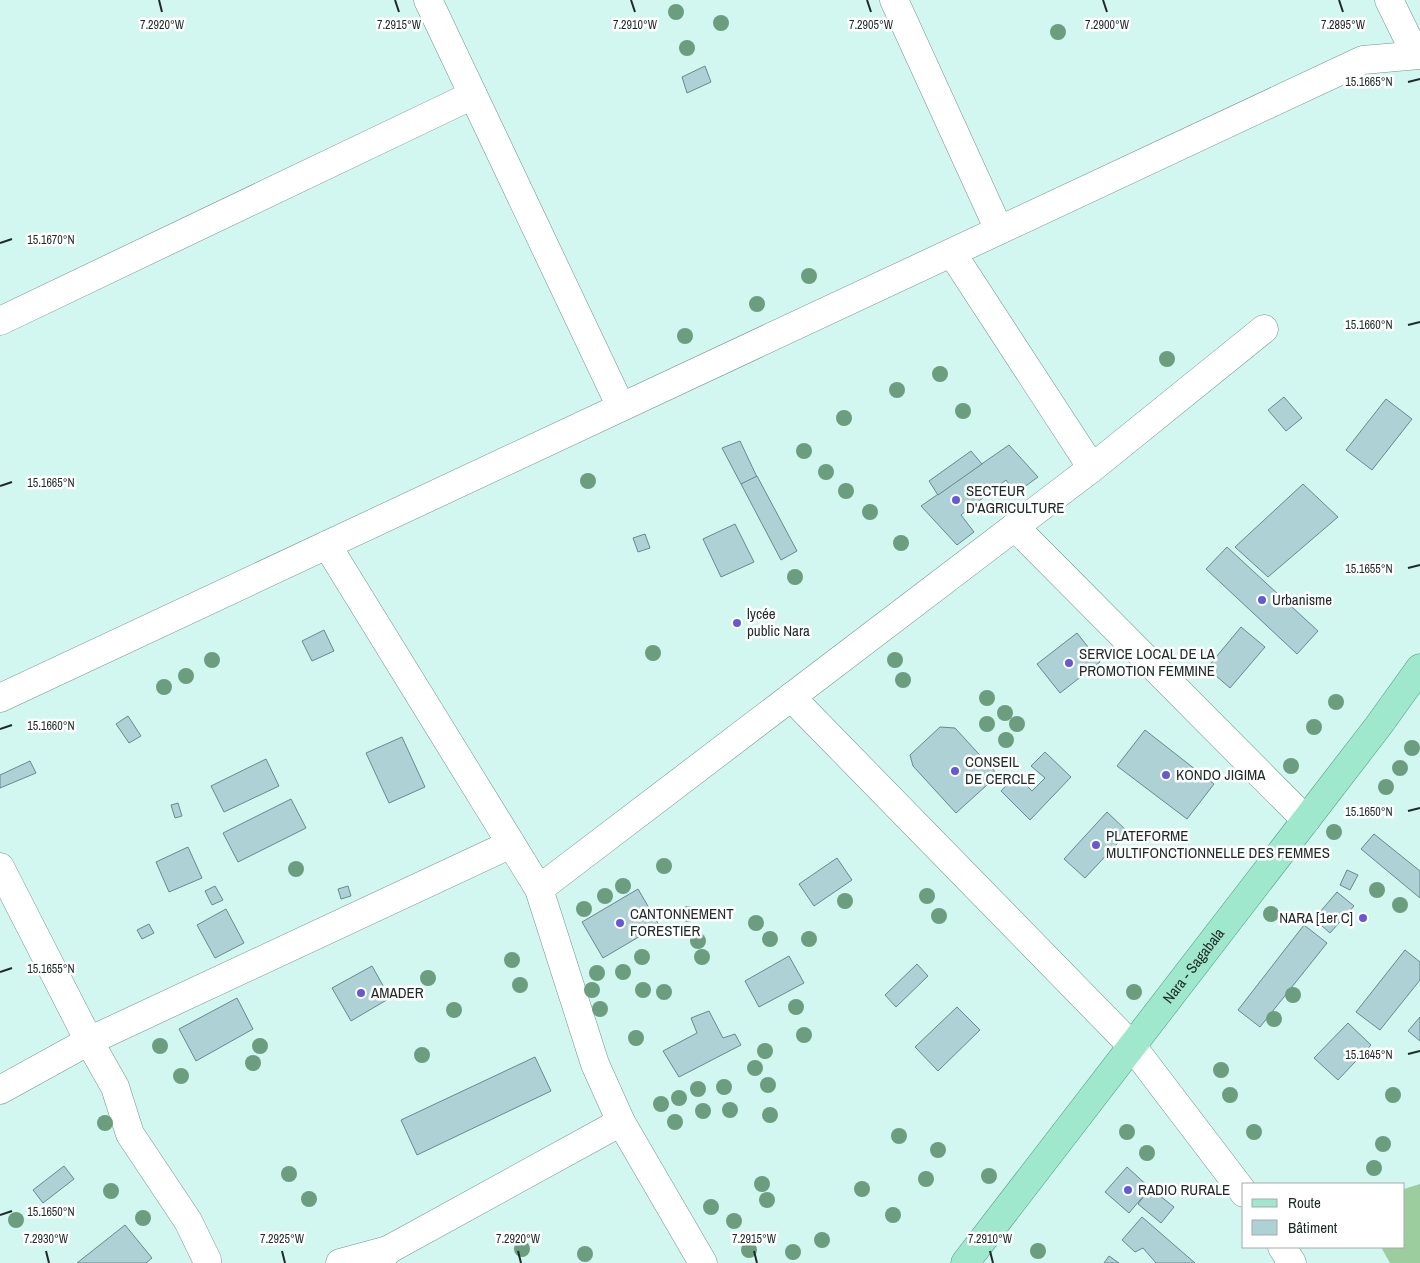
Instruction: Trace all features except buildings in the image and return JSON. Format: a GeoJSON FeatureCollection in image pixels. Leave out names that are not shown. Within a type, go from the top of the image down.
{"type":"FeatureCollection","features":[{"type":"Feature","properties":{"kind":"main road","name":"Nara - Sagabala"},"geometry":{"type":"LineString","coordinates":[[965,1263],[1379,725],[1420,668]]}},
{"type":"Feature","properties":{"kind":"street"},"geometry":{"type":"LineString","coordinates":[[428,0],[621,407]]}},
{"type":"Feature","properties":{"kind":"street"},"geometry":{"type":"LineString","coordinates":[[894,0],[999,230]]}},
{"type":"Feature","properties":{"kind":"street"},"geometry":{"type":"LineString","coordinates":[[0,698],[1363,60],[1418,55],[1389,0]]}},
{"type":"Feature","properties":{"kind":"street"},"geometry":{"type":"LineString","coordinates":[[0,321],[473,95]]}},
{"type":"Feature","properties":{"kind":"street"},"geometry":{"type":"LineString","coordinates":[[952,253],[1092,468]]}},
{"type":"Feature","properties":{"kind":"street"},"geometry":{"type":"LineString","coordinates":[[539,889],[1092,468],[1264,329]]}},
{"type":"Feature","properties":{"kind":"street"},"geometry":{"type":"LineString","coordinates":[[1015,527],[1306,820]]}},
{"type":"Feature","properties":{"kind":"street"},"geometry":{"type":"LineString","coordinates":[[327,545],[539,889],[595,1064],[621,1122],[703,1263]]}},
{"type":"Feature","properties":{"kind":"street"},"geometry":{"type":"LineString","coordinates":[[791,697],[1132,1046],[1242,1190]]}},
{"type":"Feature","properties":{"kind":"street"},"geometry":{"type":"LineString","coordinates":[[0,1090],[89,1041],[511,844]]}},
{"type":"Feature","properties":{"kind":"street"},"geometry":{"type":"LineString","coordinates":[[0,868],[89,1041],[115,1087],[130,1134],[188,1221],[208,1260],[207,1263]]}},
{"type":"Feature","properties":{"kind":"street"},"geometry":{"type":"LineString","coordinates":[[340,1263],[383,1256],[621,1122]]}},
{"type":"Feature","properties":{"kind":"street"},"geometry":{"type":"LineString","coordinates":[[1283,1248],[1292,1263]]}},
{"type":"Feature","properties":{"kind":"green space"},"geometry":{"type":"Polygon","coordinates":[[[1420,1184],[1420,1263],[1390,1263],[1382,1248],[1405,1248],[1405,1189],[1420,1184]]]}},
{"type":"Feature","properties":{"kind":"place","name":"SECTEUR D'AGRICULTURE"},"geometry":{"type":"Point","coordinates":[956,500]}},
{"type":"Feature","properties":{"kind":"place","name":"Urbanisme"},"geometry":{"type":"Point","coordinates":[1262,600]}},
{"type":"Feature","properties":{"kind":"place","name":"lycée public Nara"},"geometry":{"type":"Point","coordinates":[737,623]}},
{"type":"Feature","properties":{"kind":"place","name":"SERVICE LOCAL DE LA PROMOTION FEMMINE"},"geometry":{"type":"Point","coordinates":[1069,663]}},
{"type":"Feature","properties":{"kind":"place","name":"CONSEIL DE CERCLE"},"geometry":{"type":"Point","coordinates":[955,771]}},
{"type":"Feature","properties":{"kind":"place","name":"KONDO JIGIMA"},"geometry":{"type":"Point","coordinates":[1166,775]}},
{"type":"Feature","properties":{"kind":"place","name":"PLATEFORME MULTIFONCTIONNELLE DES FEMMES"},"geometry":{"type":"Point","coordinates":[1096,845]}},
{"type":"Feature","properties":{"kind":"place","name":"NARA [1er C]"},"geometry":{"type":"Point","coordinates":[1363,918]}},
{"type":"Feature","properties":{"kind":"place","name":"CANTONNEMENT FORESTIER"},"geometry":{"type":"Point","coordinates":[620,923]}},
{"type":"Feature","properties":{"kind":"place","name":"AMADER"},"geometry":{"type":"Point","coordinates":[361,993]}},
{"type":"Feature","properties":{"kind":"place","name":"RADIO RURALE"},"geometry":{"type":"Point","coordinates":[1128,1190]}}]}
